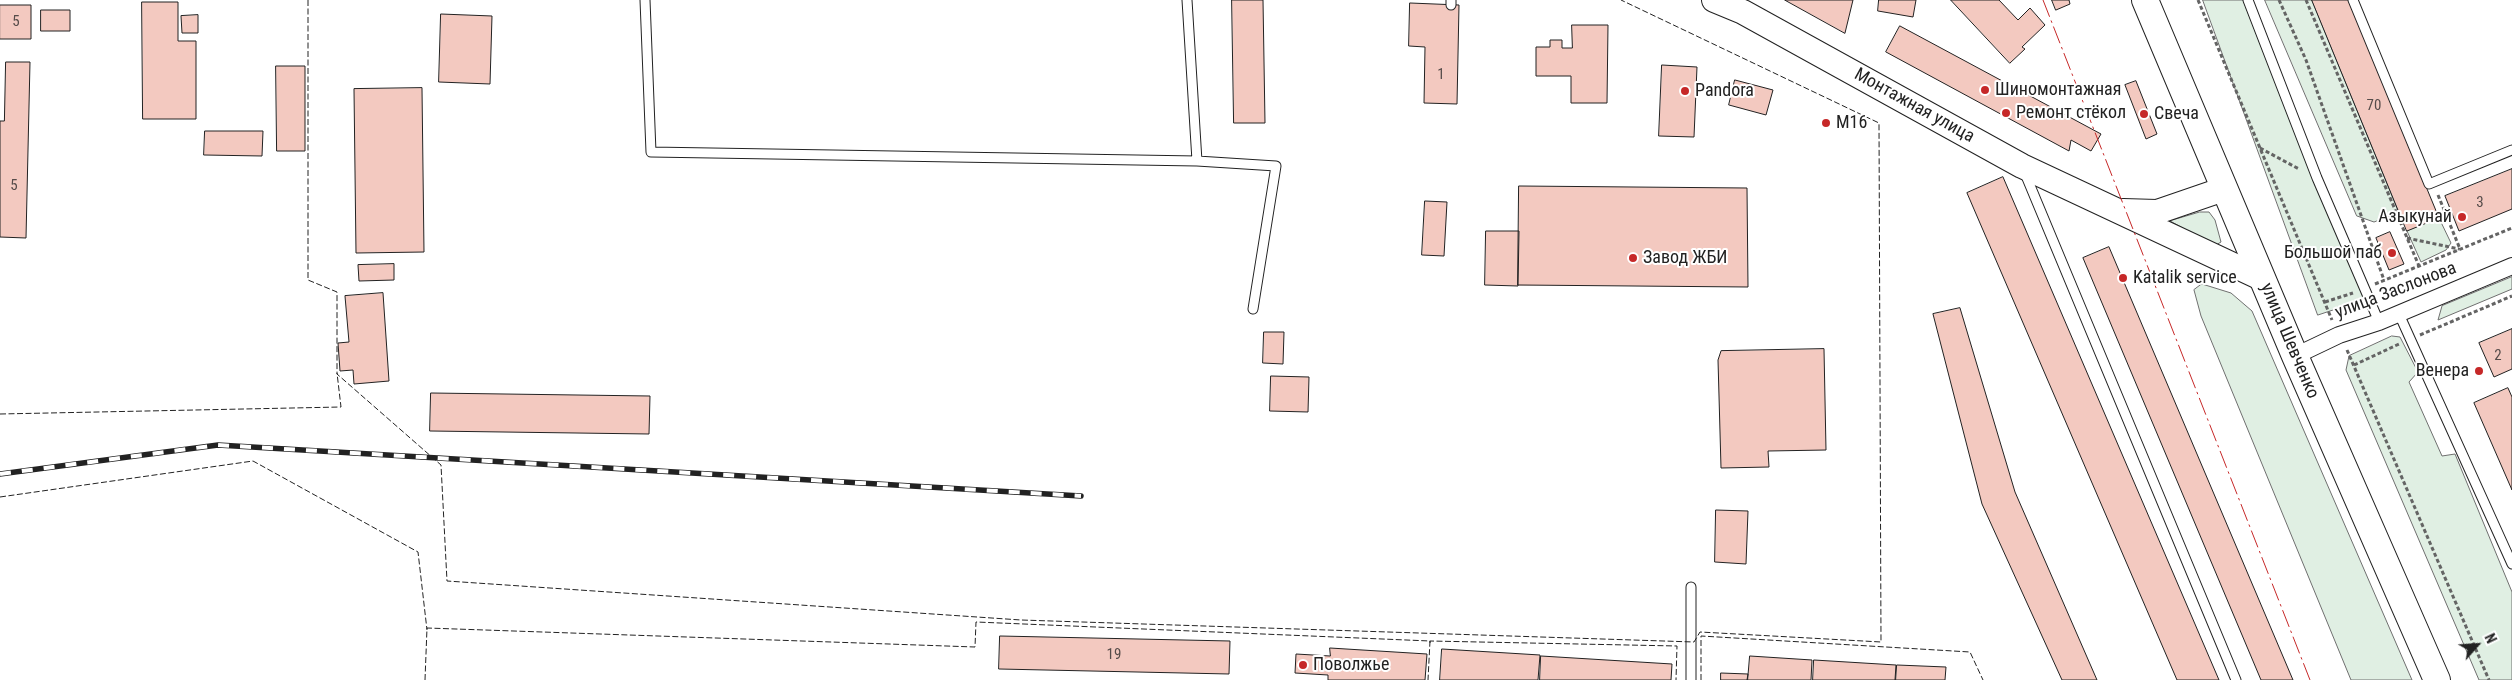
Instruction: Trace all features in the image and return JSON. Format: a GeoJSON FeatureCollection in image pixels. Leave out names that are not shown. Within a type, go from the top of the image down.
{"type":"FeatureCollection","features":[{"type":"Feature","properties":{"kind":"main road","name":"улица Шевченко"},"geometry":{"type":"LineString","coordinates":[[2145,0],[2295,356],[2437,680]]}},
{"type":"Feature","properties":{"kind":"street","name":"Монтажная улица"},"geometry":{"type":"LineString","coordinates":[[1714,0],[1743,12],[2022,166],[2114,211],[2263,279]]}},
{"type":"Feature","properties":{"kind":"street","name":"Монтажная улица"},"geometry":{"type":"LineString","coordinates":[[2114,211],[2157,212],[2224,189]]}},
{"type":"Feature","properties":{"kind":"street","name":"улица Заслонова"},"geometry":{"type":"LineString","coordinates":[[2295,356],[2339,334],[2379,322],[2512,266]]}},
{"type":"Feature","properties":{"kind":"lane"},"geometry":{"type":"LineString","coordinates":[[645,0],[651,152],[1197,161],[1276,166],[1253,309]]}},
{"type":"Feature","properties":{"kind":"lane"},"geometry":{"type":"LineString","coordinates":[[1187,0],[1197,161]]}},
{"type":"Feature","properties":{"kind":"lane"},"geometry":{"type":"LineString","coordinates":[[2248,0],[2317,178],[2379,322]]}},
{"type":"Feature","properties":{"kind":"lane"},"geometry":{"type":"LineString","coordinates":[[2353,0],[2429,184],[2512,150]]}},
{"type":"Feature","properties":{"kind":"lane"},"geometry":{"type":"LineString","coordinates":[[2022,166],[2236,680]]}},
{"type":"Feature","properties":{"kind":"lane"},"geometry":{"type":"LineString","coordinates":[[2399,314],[2512,564]]}},
{"type":"Feature","properties":{"kind":"lane"},"geometry":{"type":"LineString","coordinates":[[1691,587],[1691,680]]}},
{"type":"Feature","properties":{"kind":"path"},"geometry":{"type":"LineString","coordinates":[[2198,0],[2325,302],[2512,228]]}},
{"type":"Feature","properties":{"kind":"path"},"geometry":{"type":"LineString","coordinates":[[2279,0],[2306,60],[2384,280]]}},
{"type":"Feature","properties":{"kind":"path"},"geometry":{"type":"LineString","coordinates":[[2306,0],[2419,266]]}},
{"type":"Feature","properties":{"kind":"path"},"geometry":{"type":"LineString","coordinates":[[2259,148],[2317,178]]}},
{"type":"Feature","properties":{"kind":"path"},"geometry":{"type":"LineString","coordinates":[[2433,182],[2460,249]]}},
{"type":"Feature","properties":{"kind":"path"},"geometry":{"type":"LineString","coordinates":[[2407,238],[2460,249]]}},
{"type":"Feature","properties":{"kind":"path"},"geometry":{"type":"LineString","coordinates":[[2354,365],[2512,296]]}},
{"type":"Feature","properties":{"kind":"path"},"geometry":{"type":"LineString","coordinates":[[2349,356],[2489,680]]}},
{"type":"Feature","properties":{"kind":"green space"},"geometry":{"type":"Polygon","coordinates":[[[2203,0],[2243,0],[2312,176],[2366,299],[2318,315],[2203,0]]]}},
{"type":"Feature","properties":{"kind":"green space"},"geometry":{"type":"Polygon","coordinates":[[[2265,0],[2312,0],[2399,213],[2374,222],[2357,216],[2265,0]]]}},
{"type":"Feature","properties":{"kind":"green space"},"geometry":{"type":"Polygon","coordinates":[[[2200,212],[2209,212],[2215,220],[2221,242],[2216,245],[2170,221],[2200,212]]]}},
{"type":"Feature","properties":{"kind":"green space"},"geometry":{"type":"Polygon","coordinates":[[[2439,218],[2451,243],[2446,250],[2421,262],[2407,231],[2439,218]]]}},
{"type":"Feature","properties":{"kind":"green space"},"geometry":{"type":"Polygon","coordinates":[[[2512,277],[2512,289],[2438,320],[2442,306],[2512,277]]]}},
{"type":"Feature","properties":{"kind":"green space"},"geometry":{"type":"Polygon","coordinates":[[[2202,284],[2231,293],[2252,311],[2412,680],[2351,680],[2201,316],[2194,290],[2202,284]]]}},
{"type":"Feature","properties":{"kind":"green space"},"geometry":{"type":"Polygon","coordinates":[[[2392,336],[2400,337],[2418,372],[2409,382],[2442,456],[2455,454],[2512,592],[2512,680],[2479,680],[2346,370],[2349,356],[2392,336]]]}},
{"type":"Feature","properties":{"kind":"building"},"geometry":{"type":"Polygon","coordinates":[[[1232,0],[1263,0],[1265,123],[1234,123],[1232,0]]]}},
{"type":"Feature","properties":{"kind":"building"},"geometry":{"type":"Polygon","coordinates":[[[1785,0],[1853,0],[1845,33],[1785,0]]]}},
{"type":"Feature","properties":{"kind":"building"},"geometry":{"type":"Polygon","coordinates":[[[1879,0],[1916,0],[1913,17],[1878,11],[1879,0]]]}},
{"type":"Feature","properties":{"kind":"building"},"geometry":{"type":"Polygon","coordinates":[[[1951,0],[1999,0],[2018,20],[2030,8],[2045,25],[2022,47],[2025,49],[2010,63],[1951,0]]]}},
{"type":"Feature","properties":{"kind":"building"},"geometry":{"type":"Polygon","coordinates":[[[2052,0],[2069,0],[2070,4],[2056,10],[2052,0]]]}},
{"type":"Feature","properties":{"kind":"building"},"geometry":{"type":"Polygon","coordinates":[[[2312,0],[2349,0],[2439,218],[2407,231],[2312,0]]]}},
{"type":"Feature","properties":{"kind":"building"},"geometry":{"type":"Polygon","coordinates":[[[142,2],[178,2],[178,41],[196,41],[196,119],[143,119],[142,2]]]}},
{"type":"Feature","properties":{"kind":"building"},"geometry":{"type":"Polygon","coordinates":[[[1410,3],[1459,5],[1457,104],[1424,103],[1425,47],[1409,46],[1410,3]]]}},
{"type":"Feature","properties":{"kind":"building"},"geometry":{"type":"Polygon","coordinates":[[[0,5],[31,5],[31,39],[0,39],[0,5]]]}},
{"type":"Feature","properties":{"kind":"building"},"geometry":{"type":"Polygon","coordinates":[[[41,10],[70,10],[70,31],[41,31],[41,10]]]}},
{"type":"Feature","properties":{"kind":"building"},"geometry":{"type":"Polygon","coordinates":[[[441,14],[492,16],[490,84],[439,82],[441,14]]]}},
{"type":"Feature","properties":{"kind":"building"},"geometry":{"type":"Polygon","coordinates":[[[198,15],[198,33],[182,33],[181,16],[198,15]]]}},
{"type":"Feature","properties":{"kind":"building"},"geometry":{"type":"Polygon","coordinates":[[[1572,25],[1608,25],[1607,103],[1571,103],[1571,76],[1536,76],[1536,47],[1550,47],[1550,40],[1562,40],[1562,48],[1572,48],[1572,25]]]}},
{"type":"Feature","properties":{"kind":"building"},"geometry":{"type":"Polygon","coordinates":[[[1900,26],[2101,134],[2091,151],[2071,140],[2069,151],[1886,52],[1900,26]]]}},
{"type":"Feature","properties":{"kind":"building"},"geometry":{"type":"Polygon","coordinates":[[[6,62],[30,62],[26,238],[0,237],[0,121],[4,121],[6,62]]]}},
{"type":"Feature","properties":{"kind":"building"},"geometry":{"type":"Polygon","coordinates":[[[1662,65],[1697,67],[1694,137],[1659,136],[1662,65]]]}},
{"type":"Feature","properties":{"kind":"building"},"geometry":{"type":"Polygon","coordinates":[[[276,66],[305,66],[305,151],[277,151],[276,66]]]}},
{"type":"Feature","properties":{"kind":"building"},"geometry":{"type":"Polygon","coordinates":[[[1735,80],[1773,90],[1766,115],[1729,105],[1735,80]]]}},
{"type":"Feature","properties":{"kind":"building"},"geometry":{"type":"Polygon","coordinates":[[[2136,81],[2157,134],[2146,139],[2125,85],[2136,81]]]}},
{"type":"Feature","properties":{"kind":"building"},"geometry":{"type":"Polygon","coordinates":[[[422,88],[424,252],[356,253],[354,89],[422,88]]]}},
{"type":"Feature","properties":{"kind":"building"},"geometry":{"type":"Polygon","coordinates":[[[205,131],[263,131],[262,156],[204,155],[205,131]]]}},
{"type":"Feature","properties":{"kind":"building"},"geometry":{"type":"Polygon","coordinates":[[[2512,169],[2512,209],[2459,231],[2445,196],[2512,169]]]}},
{"type":"Feature","properties":{"kind":"building"},"geometry":{"type":"Polygon","coordinates":[[[2003,177],[2219,680],[2177,680],[1967,193],[2003,177]]]}},
{"type":"Feature","properties":{"kind":"building","name":"Завод ЖБИ"},"geometry":{"type":"Polygon","coordinates":[[[1519,186],[1747,188],[1748,287],[1518,285],[1519,186]]]}},
{"type":"Feature","properties":{"kind":"building"},"geometry":{"type":"Polygon","coordinates":[[[1425,201],[1447,202],[1444,256],[1422,255],[1425,201]]]}},
{"type":"Feature","properties":{"kind":"building"},"geometry":{"type":"Polygon","coordinates":[[[1486,231],[1519,231],[1518,286],[1485,285],[1486,231]]]}},
{"type":"Feature","properties":{"kind":"building"},"geometry":{"type":"Polygon","coordinates":[[[2390,232],[2404,264],[2389,270],[2376,238],[2390,232]]]}},
{"type":"Feature","properties":{"kind":"building"},"geometry":{"type":"Polygon","coordinates":[[[2109,247],[2293,680],[2261,680],[2083,258],[2109,247]]]}},
{"type":"Feature","properties":{"kind":"building"},"geometry":{"type":"Polygon","coordinates":[[[394,264],[394,280],[359,281],[358,265],[394,264]]]}},
{"type":"Feature","properties":{"kind":"building"},"geometry":{"type":"Polygon","coordinates":[[[383,293],[389,381],[354,384],[353,370],[340,371],[338,343],[349,342],[345,296],[383,293]]]}},
{"type":"Feature","properties":{"kind":"building"},"geometry":{"type":"Polygon","coordinates":[[[1960,308],[2015,492],[2097,680],[2062,680],[1982,504],[1933,314],[1960,308]]]}},
{"type":"Feature","properties":{"kind":"building"},"geometry":{"type":"Polygon","coordinates":[[[2512,329],[2512,369],[2494,377],[2479,343],[2512,329]]]}},
{"type":"Feature","properties":{"kind":"building"},"geometry":{"type":"Polygon","coordinates":[[[1264,332],[1284,332],[1283,364],[1263,363],[1264,332]]]}},
{"type":"Feature","properties":{"kind":"building"},"geometry":{"type":"Polygon","coordinates":[[[1824,349],[1826,450],[1768,451],[1769,467],[1721,468],[1718,360],[1721,351],[1824,349]]]}},
{"type":"Feature","properties":{"kind":"building"},"geometry":{"type":"Polygon","coordinates":[[[1271,376],[1309,377],[1308,412],[1270,411],[1271,376]]]}},
{"type":"Feature","properties":{"kind":"building"},"geometry":{"type":"Polygon","coordinates":[[[2508,388],[2512,397],[2512,490],[2474,403],[2508,388]]]}},
{"type":"Feature","properties":{"kind":"building"},"geometry":{"type":"Polygon","coordinates":[[[431,393],[650,396],[649,434],[430,431],[431,393]]]}},
{"type":"Feature","properties":{"kind":"building"},"geometry":{"type":"Polygon","coordinates":[[[1716,510],[1748,511],[1746,564],[1715,562],[1716,510]]]}},
{"type":"Feature","properties":{"kind":"building"},"geometry":{"type":"Polygon","coordinates":[[[1000,636],[1230,641],[1229,674],[999,669],[1000,636]]]}},
{"type":"Feature","properties":{"kind":"building"},"geometry":{"type":"Polygon","coordinates":[[[1330,648],[1427,654],[1425,680],[1328,680],[1328,675],[1295,673],[1296,654],[1330,656],[1330,648]]]}},
{"type":"Feature","properties":{"kind":"building"},"geometry":{"type":"Polygon","coordinates":[[[1442,649],[1540,655],[1538,680],[1440,680],[1442,649]]]}},
{"type":"Feature","properties":{"kind":"building"},"geometry":{"type":"Polygon","coordinates":[[[1541,656],[1672,664],[1671,680],[1540,680],[1541,656]]]}},
{"type":"Feature","properties":{"kind":"building"},"geometry":{"type":"Polygon","coordinates":[[[1750,656],[1812,660],[1811,680],[1748,680],[1750,656]]]}},
{"type":"Feature","properties":{"kind":"building"},"geometry":{"type":"Polygon","coordinates":[[[1814,660],[1896,665],[1895,680],[1813,680],[1814,660]]]}},
{"type":"Feature","properties":{"kind":"building"},"geometry":{"type":"Polygon","coordinates":[[[1897,665],[1946,667],[1945,680],[1896,680],[1897,665]]]}},
{"type":"Feature","properties":{"kind":"building"},"geometry":{"type":"Polygon","coordinates":[[[1721,673],[1748,674],[1747,680],[1721,680],[1721,673]]]}},
{"type":"Feature","properties":{"kind":"railway"},"geometry":{"type":"LineString","coordinates":[[0,474],[218,445],[1081,496]]}},
{"type":"Feature","properties":{"kind":"fence"},"geometry":{"type":"LineString","coordinates":[[308,0],[308,280],[337,292],[337,374],[441,465],[447,581],[1021,620],[1694,642],[1700,632],[1881,642],[1879,123],[1621,0]]}},
{"type":"Feature","properties":{"kind":"fence"},"geometry":{"type":"LineString","coordinates":[[0,414],[341,407],[337,373]]}},
{"type":"Feature","properties":{"kind":"fence"},"geometry":{"type":"LineString","coordinates":[[0,497],[253,461],[418,552],[427,630]]}},
{"type":"Feature","properties":{"kind":"fence"},"geometry":{"type":"LineString","coordinates":[[425,680],[427,628],[975,647],[976,622],[1430,641],[1428,680]]}},
{"type":"Feature","properties":{"kind":"fence"},"geometry":{"type":"LineString","coordinates":[[1701,680],[1701,636],[1970,652],[1983,680]]}},
{"type":"Feature","properties":{"kind":"fence"},"geometry":{"type":"LineString","coordinates":[[1430,643],[1430,641],[1677,646],[1676,680]]}},
{"type":"Feature","properties":{"kind":"power"},"geometry":{"type":"LineString","coordinates":[[2043,0],[2310,680]]}},
{"type":"Feature","properties":{"kind":"place","name":"Шиномонтажная"},"geometry":{"type":"Point","coordinates":[1985,90]}},
{"type":"Feature","properties":{"kind":"place","name":"Pandora"},"geometry":{"type":"Point","coordinates":[1685,91]}},
{"type":"Feature","properties":{"kind":"place","name":"Ремонт стёкол"},"geometry":{"type":"Point","coordinates":[2006,113]}},
{"type":"Feature","properties":{"kind":"place","name":"Свеча"},"geometry":{"type":"Point","coordinates":[2144,114]}},
{"type":"Feature","properties":{"kind":"place","name":"М16"},"geometry":{"type":"Point","coordinates":[1826,123]}},
{"type":"Feature","properties":{"kind":"place","name":"Азыкунай"},"geometry":{"type":"Point","coordinates":[2462,217]}},
{"type":"Feature","properties":{"kind":"place","name":"Большой паб"},"geometry":{"type":"Point","coordinates":[2392,253]}},
{"type":"Feature","properties":{"kind":"place","name":"Завод ЖБИ"},"geometry":{"type":"Point","coordinates":[1633,258]}},
{"type":"Feature","properties":{"kind":"place","name":"Katalik service"},"geometry":{"type":"Point","coordinates":[2123,278]}},
{"type":"Feature","properties":{"kind":"place","name":"Венера"},"geometry":{"type":"Point","coordinates":[2479,371]}},
{"type":"Feature","properties":{"kind":"place","name":"Поволжье"},"geometry":{"type":"Point","coordinates":[1303,665]}}]}
